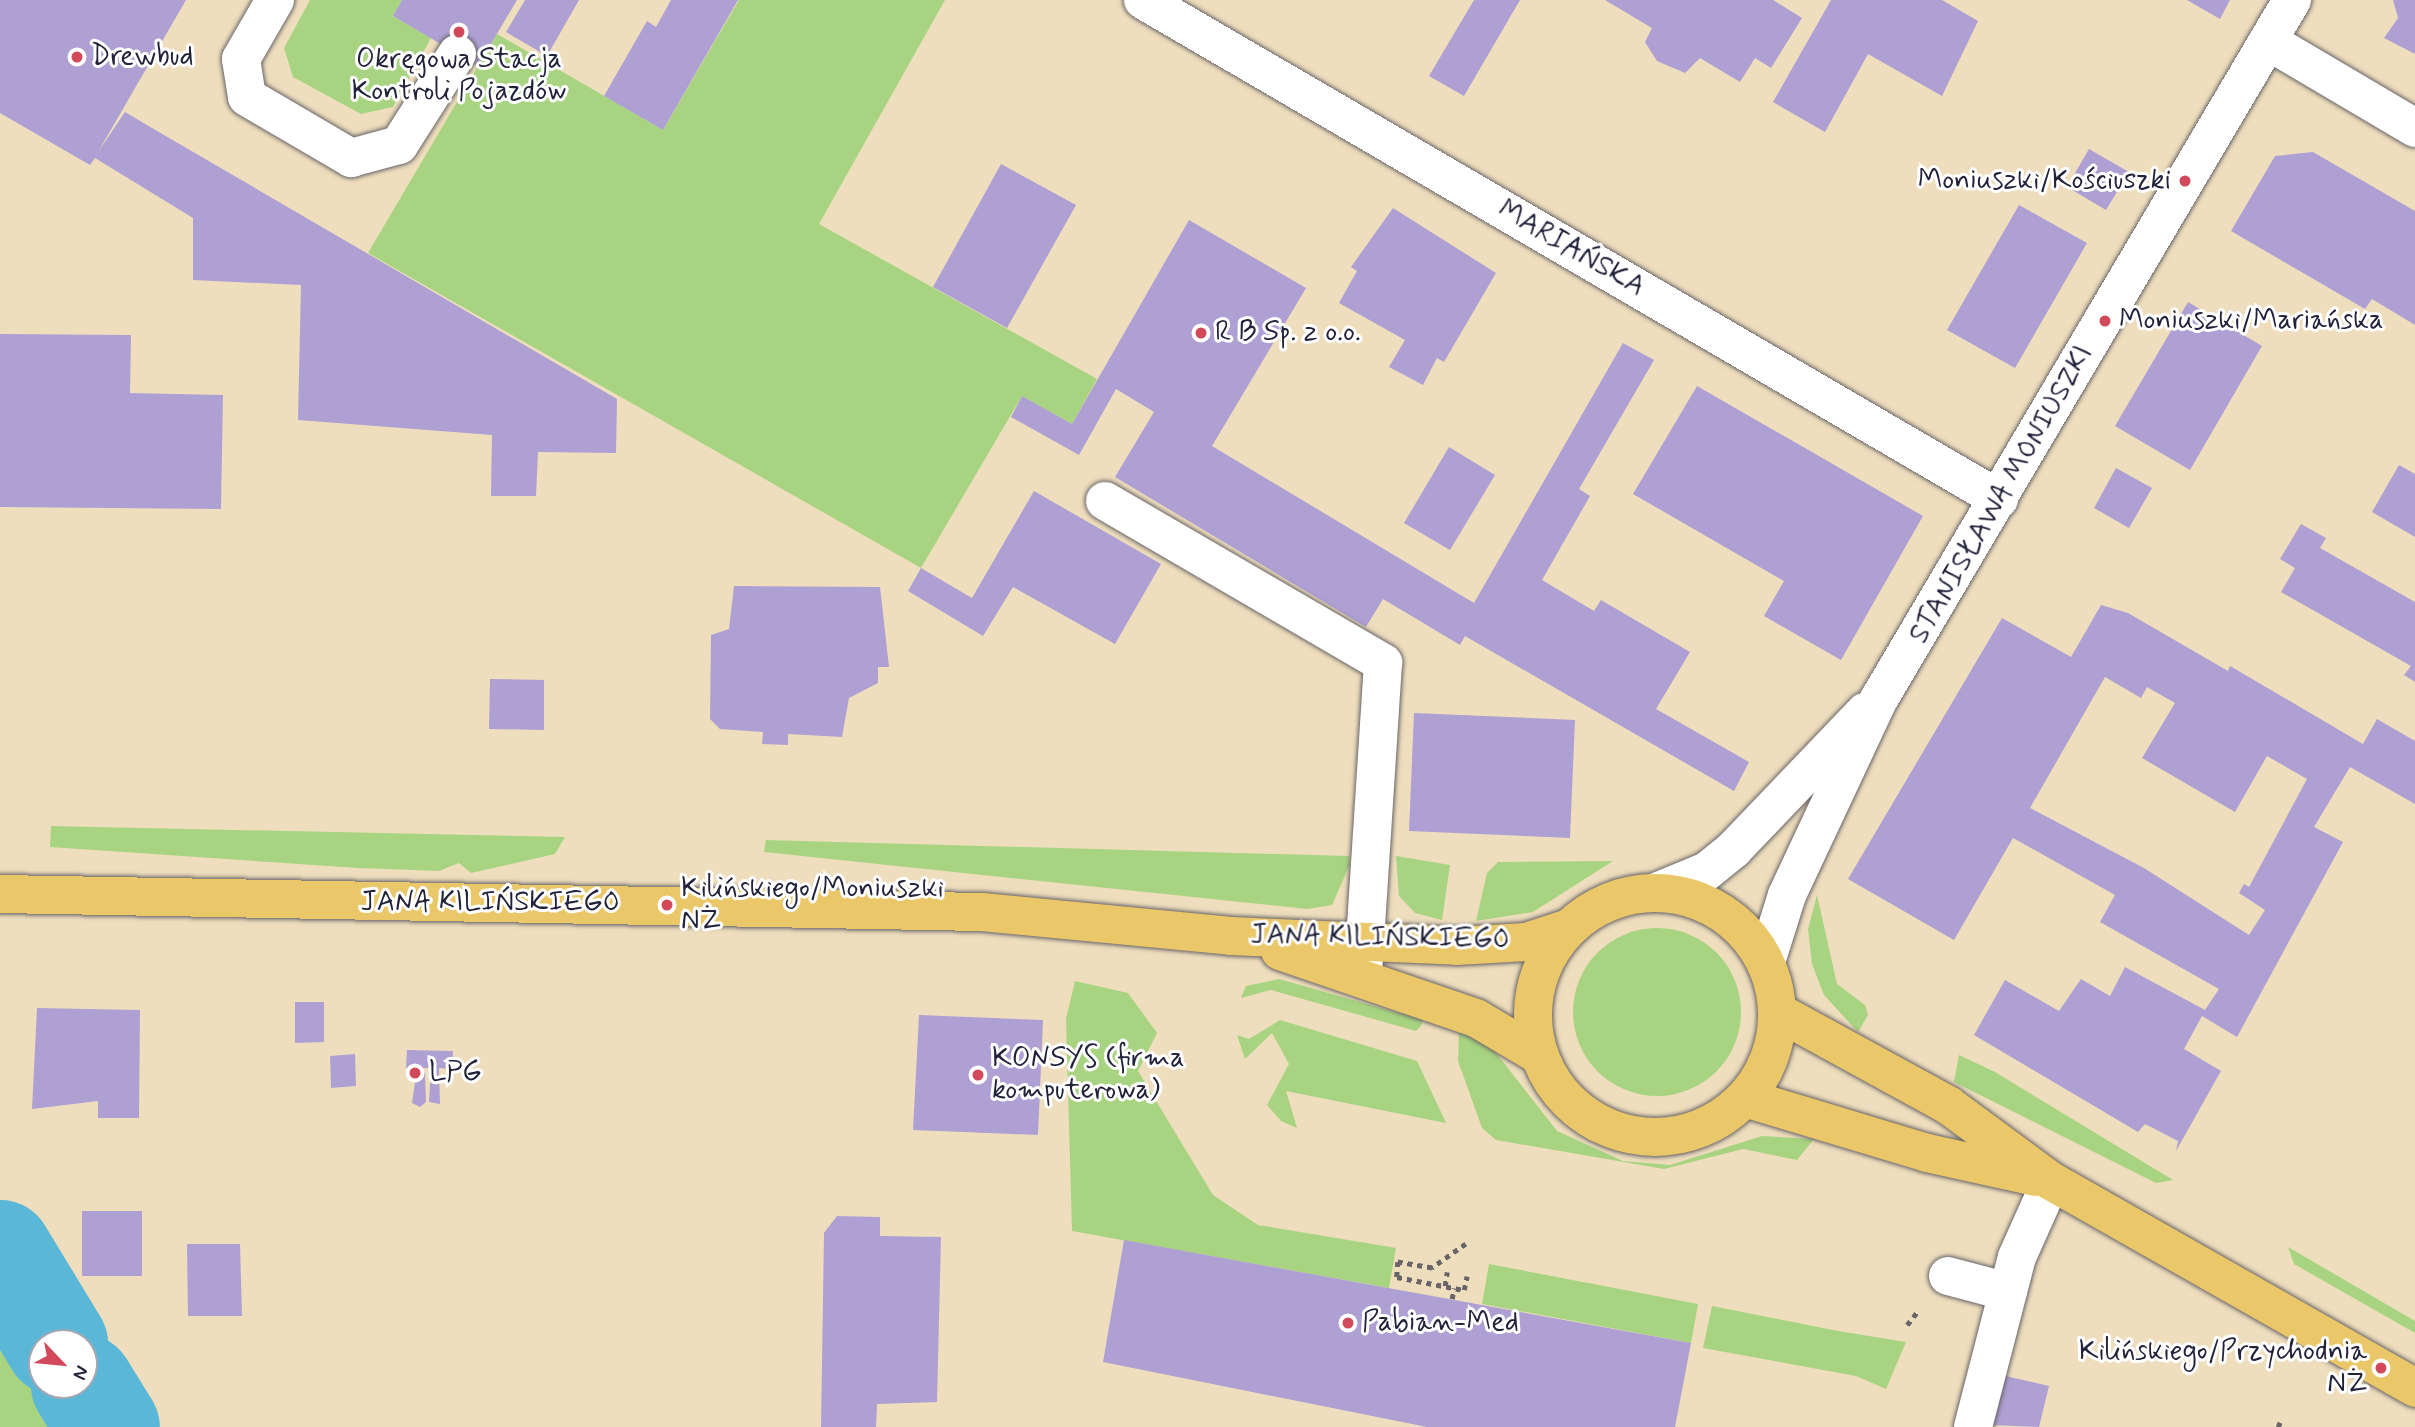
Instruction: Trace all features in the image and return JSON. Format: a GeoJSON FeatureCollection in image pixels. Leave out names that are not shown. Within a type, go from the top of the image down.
{"type":"FeatureCollection","features":[{"type":"Feature","properties":{"kind":"main road"},"geometry":{"type":"LineString","coordinates":[[1656,892],[1721,911],[1766,962],[1778,1013],[1763,1073],[1745,1098],[1717,1121],[1684,1134],[1636,1135],[1582,1113],[1556,1088],[1540,1056],[1535,988],[1548,955],[1569,928],[1614,900],[1656,892]]}},
{"type":"Feature","properties":{"kind":"main road","name":"JANA KILIŃSKIEGO"},"geometry":{"type":"LineString","coordinates":[[0,894],[982,912],[1231,936],[1366,960],[1487,946],[1569,928]]}},
{"type":"Feature","properties":{"kind":"main road","name":"JANA KILIŃSKIEGO"},"geometry":{"type":"LineString","coordinates":[[1366,960],[1476,1018],[1540,1056]]}},
{"type":"Feature","properties":{"kind":"main road"},"geometry":{"type":"LineString","coordinates":[[1778,1013],[1948,1105],[2051,1181],[2415,1388]]}},
{"type":"Feature","properties":{"kind":"main road"},"geometry":{"type":"LineString","coordinates":[[1745,1098],[1927,1153],[2051,1181]]}},
{"type":"Feature","properties":{"kind":"street"},"geometry":{"type":"LineString","coordinates":[[275,0],[240,59],[247,97],[351,158],[399,145],[457,54]]}},
{"type":"Feature","properties":{"kind":"street","name":"MARIAŃSKA"},"geometry":{"type":"LineString","coordinates":[[1143,0],[1999,499]]}},
{"type":"Feature","properties":{"kind":"street","name":"STANISŁAWA MONIUSZKI"},"geometry":{"type":"LineString","coordinates":[[1766,962],[1787,895],[1879,699],[2292,0]]}},
{"type":"Feature","properties":{"kind":"street"},"geometry":{"type":"LineString","coordinates":[[2267,41],[2415,128]]}},
{"type":"Feature","properties":{"kind":"street"},"geometry":{"type":"LineString","coordinates":[[1105,501],[1382,663],[1366,960]]}},
{"type":"Feature","properties":{"kind":"street","name":"STANISŁAWA MONIUSZKI"},"geometry":{"type":"LineString","coordinates":[[1656,892],[1707,871],[1734,849],[1879,699]]}},
{"type":"Feature","properties":{"kind":"street"},"geometry":{"type":"LineString","coordinates":[[1973,1427],[2008,1292],[2051,1181]]}},
{"type":"Feature","properties":{"kind":"street"},"geometry":{"type":"LineString","coordinates":[[1948,1276],[2008,1292]]}},
{"type":"Feature","properties":{"kind":"path"},"geometry":{"type":"LineString","coordinates":[[1466,1244],[1432,1268],[1398,1262],[1397,1277],[1464,1290],[1467,1276]]}},
{"type":"Feature","properties":{"kind":"path"},"geometry":{"type":"LineString","coordinates":[[1445,1286],[1447,1272]]}},
{"type":"Feature","properties":{"kind":"path"},"geometry":{"type":"LineString","coordinates":[[1452,1299],[1454,1288]]}},
{"type":"Feature","properties":{"kind":"green space"},"geometry":{"type":"Polygon","coordinates":[[[310,0],[402,0],[393,16],[431,38],[393,107],[361,114],[293,77],[284,48],[310,0]]]}},
{"type":"Feature","properties":{"kind":"green space"},"geometry":{"type":"Polygon","coordinates":[[[739,0],[945,0],[819,224],[1097,379],[1072,424],[1022,396],[921,568],[368,253],[497,34],[663,130],[739,0]]]}},
{"type":"Feature","properties":{"kind":"green space"},"geometry":{"type":"Polygon","coordinates":[[[51,826],[565,837],[555,854],[471,873],[459,863],[439,871],[358,868],[50,847],[51,826]]]}},
{"type":"Feature","properties":{"kind":"green space"},"geometry":{"type":"Polygon","coordinates":[[[766,840],[1349,856],[1350,864],[1332,905],[1307,909],[764,852],[766,840]]]}},
{"type":"Feature","properties":{"kind":"green space"},"geometry":{"type":"Polygon","coordinates":[[[1396,856],[1450,865],[1442,920],[1415,913],[1399,896],[1396,856]]]}},
{"type":"Feature","properties":{"kind":"green space"},"geometry":{"type":"Polygon","coordinates":[[[1613,861],[1533,912],[1476,921],[1487,873],[1498,862],[1613,861]]]}},
{"type":"Feature","properties":{"kind":"green space"},"geometry":{"type":"Polygon","coordinates":[[[1817,895],[1837,984],[1865,1005],[1868,1015],[1858,1032],[1824,995],[1812,964],[1808,929],[1817,895]]]}},
{"type":"Feature","properties":{"kind":"green space"},"geometry":{"type":"Polygon","coordinates":[[[1657,928],[1689,934],[1716,953],[1735,980],[1741,1012],[1735,1044],[1716,1071],[1689,1090],[1657,1096],[1625,1090],[1598,1071],[1579,1044],[1573,1012],[1579,980],[1598,953],[1625,934],[1657,928]]]}},
{"type":"Feature","properties":{"kind":"green space"},"geometry":{"type":"Polygon","coordinates":[[[1279,979],[1423,1020],[1416,1031],[1271,990],[1241,998],[1246,986],[1279,979]]]}},
{"type":"Feature","properties":{"kind":"green space"},"geometry":{"type":"Polygon","coordinates":[[[1075,981],[1128,993],[1157,1033],[1138,1071],[1213,1195],[1258,1225],[1396,1248],[1389,1288],[1072,1231],[1066,1019],[1075,981]]]}},
{"type":"Feature","properties":{"kind":"green space"},"geometry":{"type":"Polygon","coordinates":[[[1280,1020],[1417,1061],[1446,1123],[1286,1091],[1297,1128],[1281,1121],[1267,1105],[1289,1064],[1272,1033],[1245,1059],[1237,1035],[1249,1039],[1280,1020]]]}},
{"type":"Feature","properties":{"kind":"green space"},"geometry":{"type":"Polygon","coordinates":[[[1459,1031],[1493,1049],[1557,1131],[1623,1161],[1670,1165],[1762,1136],[1814,1139],[1797,1160],[1743,1149],[1664,1169],[1496,1140],[1482,1128],[1458,1061],[1459,1031]]]}},
{"type":"Feature","properties":{"kind":"green space"},"geometry":{"type":"Polygon","coordinates":[[[1959,1055],[1995,1072],[2173,1180],[2156,1183],[1954,1082],[1959,1055]]]}},
{"type":"Feature","properties":{"kind":"green space"},"geometry":{"type":"Polygon","coordinates":[[[2288,1247],[2415,1321],[2415,1333],[2294,1264],[2288,1247]]]}},
{"type":"Feature","properties":{"kind":"green space"},"geometry":{"type":"Polygon","coordinates":[[[0,1251],[47,1329],[28,1329],[28,1399],[91,1399],[108,1427],[0,1427],[0,1251]]]}},
{"type":"Feature","properties":{"kind":"green space"},"geometry":{"type":"Polygon","coordinates":[[[1489,1264],[1698,1304],[1691,1343],[1482,1304],[1489,1264]]]}},
{"type":"Feature","properties":{"kind":"green space"},"geometry":{"type":"Polygon","coordinates":[[[1712,1306],[1906,1342],[1886,1389],[1856,1376],[1703,1348],[1712,1306]]]}},
{"type":"Feature","properties":{"kind":"building"},"geometry":{"type":"Polygon","coordinates":[[[0,0],[186,0],[98,152],[125,112],[617,399],[616,453],[538,452],[536,496],[491,496],[492,435],[298,420],[301,285],[193,280],[193,218],[95,158],[90,165],[0,113],[0,0]]]}},
{"type":"Feature","properties":{"kind":"building","name":"Okręgowa Stacja Kontroli Pojazdów"},"geometry":{"type":"Polygon","coordinates":[[[402,0],[517,0],[478,66],[393,16],[402,0]]]}},
{"type":"Feature","properties":{"kind":"building"},"geometry":{"type":"Polygon","coordinates":[[[525,0],[579,0],[547,56],[506,32],[525,0]]]}},
{"type":"Feature","properties":{"kind":"building"},"geometry":{"type":"Polygon","coordinates":[[[671,0],[738,0],[663,130],[604,96],[647,21],[656,27],[671,0]]]}},
{"type":"Feature","properties":{"kind":"building"},"geometry":{"type":"Polygon","coordinates":[[[1474,0],[1520,0],[1464,96],[1429,76],[1474,0]]]}},
{"type":"Feature","properties":{"kind":"building"},"geometry":{"type":"Polygon","coordinates":[[[1605,0],[1773,0],[1802,18],[1771,68],[1755,58],[1740,82],[1700,58],[1685,73],[1657,61],[1645,42],[1652,28],[1605,0]]]}},
{"type":"Feature","properties":{"kind":"building"},"geometry":{"type":"Polygon","coordinates":[[[1831,0],[1942,0],[1978,21],[1942,96],[1868,54],[1825,132],[1773,102],[1831,0]]]}},
{"type":"Feature","properties":{"kind":"building"},"geometry":{"type":"Polygon","coordinates":[[[2187,0],[2230,0],[2220,19],[2187,0]]]}},
{"type":"Feature","properties":{"kind":"building"},"geometry":{"type":"Polygon","coordinates":[[[2393,0],[2415,0],[2415,54],[2384,38],[2398,18],[2393,0]]]}},
{"type":"Feature","properties":{"kind":"building"},"geometry":{"type":"Polygon","coordinates":[[[2089,149],[2129,172],[2106,210],[2067,187],[2089,149]]]}},
{"type":"Feature","properties":{"kind":"building"},"geometry":{"type":"Polygon","coordinates":[[[2313,152],[2415,211],[2415,325],[2372,299],[2365,309],[2231,231],[2275,156],[2313,152]]]}},
{"type":"Feature","properties":{"kind":"building"},"geometry":{"type":"Polygon","coordinates":[[[1001,164],[1076,205],[1007,328],[933,287],[1001,164]]]}},
{"type":"Feature","properties":{"kind":"building"},"geometry":{"type":"Polygon","coordinates":[[[2019,205],[2087,243],[2015,368],[1947,330],[2019,205]]]}},
{"type":"Feature","properties":{"kind":"building"},"geometry":{"type":"Polygon","coordinates":[[[1393,208],[1496,273],[1444,362],[1437,358],[1423,385],[1389,367],[1405,340],[1339,303],[1357,271],[1351,267],[1393,208]]]}},
{"type":"Feature","properties":{"kind":"building"},"geometry":{"type":"Polygon","coordinates":[[[1189,220],[1306,288],[1212,446],[1474,603],[1623,343],[1654,360],[1579,489],[1590,496],[1542,580],[1594,611],[1601,600],[1690,652],[1656,709],[1749,762],[1734,791],[1465,636],[1460,645],[1383,599],[1366,627],[1115,477],[1154,412],[1116,389],[1079,455],[1011,417],[1022,396],[1072,424],[1189,220]]]}},
{"type":"Feature","properties":{"kind":"building"},"geometry":{"type":"Polygon","coordinates":[[[2188,302],[2262,346],[2190,470],[2115,426],[2188,302]]]}},
{"type":"Feature","properties":{"kind":"building"},"geometry":{"type":"Polygon","coordinates":[[[0,334],[131,335],[130,393],[223,395],[221,509],[0,507],[0,334]]]}},
{"type":"Feature","properties":{"kind":"building"},"geometry":{"type":"Polygon","coordinates":[[[1697,386],[1923,516],[1841,660],[1764,616],[1784,581],[1633,494],[1697,386]]]}},
{"type":"Feature","properties":{"kind":"building"},"geometry":{"type":"Polygon","coordinates":[[[1449,447],[1495,475],[1450,550],[1404,523],[1449,447]]]}},
{"type":"Feature","properties":{"kind":"building"},"geometry":{"type":"Polygon","coordinates":[[[2399,465],[2415,474],[2415,537],[2372,512],[2399,465]]]}},
{"type":"Feature","properties":{"kind":"building"},"geometry":{"type":"Polygon","coordinates":[[[2116,468],[2152,488],[2129,528],[2094,508],[2116,468]]]}},
{"type":"Feature","properties":{"kind":"building"},"geometry":{"type":"Polygon","coordinates":[[[1034,491],[1161,564],[1115,644],[1013,587],[983,636],[908,591],[921,568],[972,598],[1034,491]]]}},
{"type":"Feature","properties":{"kind":"building"},"geometry":{"type":"Polygon","coordinates":[[[2301,524],[2326,538],[2320,548],[2415,602],[2415,682],[2404,675],[2411,666],[2281,592],[2295,568],[2280,559],[2301,524]]]}},
{"type":"Feature","properties":{"kind":"building"},"geometry":{"type":"Polygon","coordinates":[[[734,586],[880,587],[889,667],[878,667],[878,683],[849,698],[842,737],[788,734],[788,745],[762,744],[763,732],[720,729],[710,719],[711,635],[729,629],[734,586]]]}},
{"type":"Feature","properties":{"kind":"building"},"geometry":{"type":"Polygon","coordinates":[[[2101,605],[2128,613],[2228,671],[2230,666],[2363,744],[2377,719],[2415,741],[2415,804],[2350,767],[2314,827],[2343,842],[2237,1037],[2202,1016],[2184,1049],[2221,1071],[2176,1151],[2178,1141],[2145,1124],[2138,1132],[1974,1035],[2005,980],[2059,1011],[2081,979],[2110,996],[2125,967],[2205,1010],[2219,989],[2100,922],[2115,895],[2013,838],[1954,940],[1848,879],[2002,618],[2071,657],[2101,605]],[[2105,677],[2030,808],[2144,868],[2249,935],[2265,910],[2239,893],[2244,884],[2249,887],[2307,779],[2267,756],[2235,812],[2142,758],[2175,703],[2147,687],[2141,698],[2105,677]]]}},
{"type":"Feature","properties":{"kind":"building"},"geometry":{"type":"Polygon","coordinates":[[[490,679],[544,680],[544,730],[489,729],[490,679]]]}},
{"type":"Feature","properties":{"kind":"building"},"geometry":{"type":"Polygon","coordinates":[[[1414,713],[1575,720],[1570,838],[1409,831],[1414,713]]]}},
{"type":"Feature","properties":{"kind":"building"},"geometry":{"type":"Polygon","coordinates":[[[295,1002],[324,1002],[324,1042],[295,1043],[295,1002]]]}},
{"type":"Feature","properties":{"kind":"building"},"geometry":{"type":"Polygon","coordinates":[[[37,1008],[140,1010],[139,1118],[98,1118],[98,1101],[32,1109],[37,1008]]]}},
{"type":"Feature","properties":{"kind":"building","name":"KONSYS (firma komputerowa)"},"geometry":{"type":"Polygon","coordinates":[[[919,1015],[1043,1020],[1038,1135],[913,1130],[919,1015]]]}},
{"type":"Feature","properties":{"kind":"building"},"geometry":{"type":"Polygon","coordinates":[[[407,1050],[453,1051],[452,1069],[439,1068],[440,1104],[429,1102],[431,1068],[406,1068],[407,1050]]]}},
{"type":"Feature","properties":{"kind":"building"},"geometry":{"type":"Polygon","coordinates":[[[355,1054],[356,1086],[331,1088],[330,1056],[355,1054]]]}},
{"type":"Feature","properties":{"kind":"building"},"geometry":{"type":"Polygon","coordinates":[[[417,1069],[425,1073],[426,1102],[420,1107],[412,1103],[417,1069]]]}},
{"type":"Feature","properties":{"kind":"building"},"geometry":{"type":"Polygon","coordinates":[[[82,1211],[142,1211],[142,1276],[82,1276],[82,1211]]]}},
{"type":"Feature","properties":{"kind":"building"},"geometry":{"type":"Polygon","coordinates":[[[837,1216],[880,1217],[880,1236],[941,1237],[937,1402],[877,1404],[876,1427],[821,1427],[824,1233],[837,1216]]]}},
{"type":"Feature","properties":{"kind":"building","name":"Pabian-Med"},"geometry":{"type":"Polygon","coordinates":[[[1124,1240],[1691,1343],[1675,1427],[1427,1427],[1103,1362],[1124,1240]]]}},
{"type":"Feature","properties":{"kind":"building"},"geometry":{"type":"Polygon","coordinates":[[[187,1244],[240,1244],[242,1316],[188,1316],[187,1244]]]}},
{"type":"Feature","properties":{"kind":"building"},"geometry":{"type":"Polygon","coordinates":[[[2001,1375],[2049,1386],[2039,1427],[1990,1425],[2001,1375]]]}},
{"type":"Feature","properties":{"kind":"waterway"},"geometry":{"type":"LineString","coordinates":[[0,1251],[47,1329]]}},
{"type":"Feature","properties":{"kind":"waterway"},"geometry":{"type":"LineString","coordinates":[[91,1399],[108,1427]]}},
{"type":"Feature","properties":{"kind":"place","name":"Okręgowa Stacja Kontroli Pojazdów"},"geometry":{"type":"Point","coordinates":[459,32]}},
{"type":"Feature","properties":{"kind":"place","name":"Drewbud"},"geometry":{"type":"Point","coordinates":[77,57]}},
{"type":"Feature","properties":{"kind":"place","name":"Moniuszki/Kościuszki"},"geometry":{"type":"Point","coordinates":[2185,181]}},
{"type":"Feature","properties":{"kind":"place","name":"Moniuszki/Mariańska"},"geometry":{"type":"Point","coordinates":[2105,321]}},
{"type":"Feature","properties":{"kind":"place","name":"R B Sp. z o.o."},"geometry":{"type":"Point","coordinates":[1201,333]}},
{"type":"Feature","properties":{"kind":"place","name":"Kilińskiego/Moniuszki NŻ"},"geometry":{"type":"Point","coordinates":[667,905]}},
{"type":"Feature","properties":{"kind":"place","name":"LPG"},"geometry":{"type":"Point","coordinates":[415,1073]}},
{"type":"Feature","properties":{"kind":"place","name":"KONSYS (firma komputerowa)"},"geometry":{"type":"Point","coordinates":[978,1075]}},
{"type":"Feature","properties":{"kind":"place","name":"Pabian-Med"},"geometry":{"type":"Point","coordinates":[1348,1323]}},
{"type":"Feature","properties":{"kind":"place","name":"Kilińskiego/Przychodnia NŻ"},"geometry":{"type":"Point","coordinates":[2381,1368]}}]}
